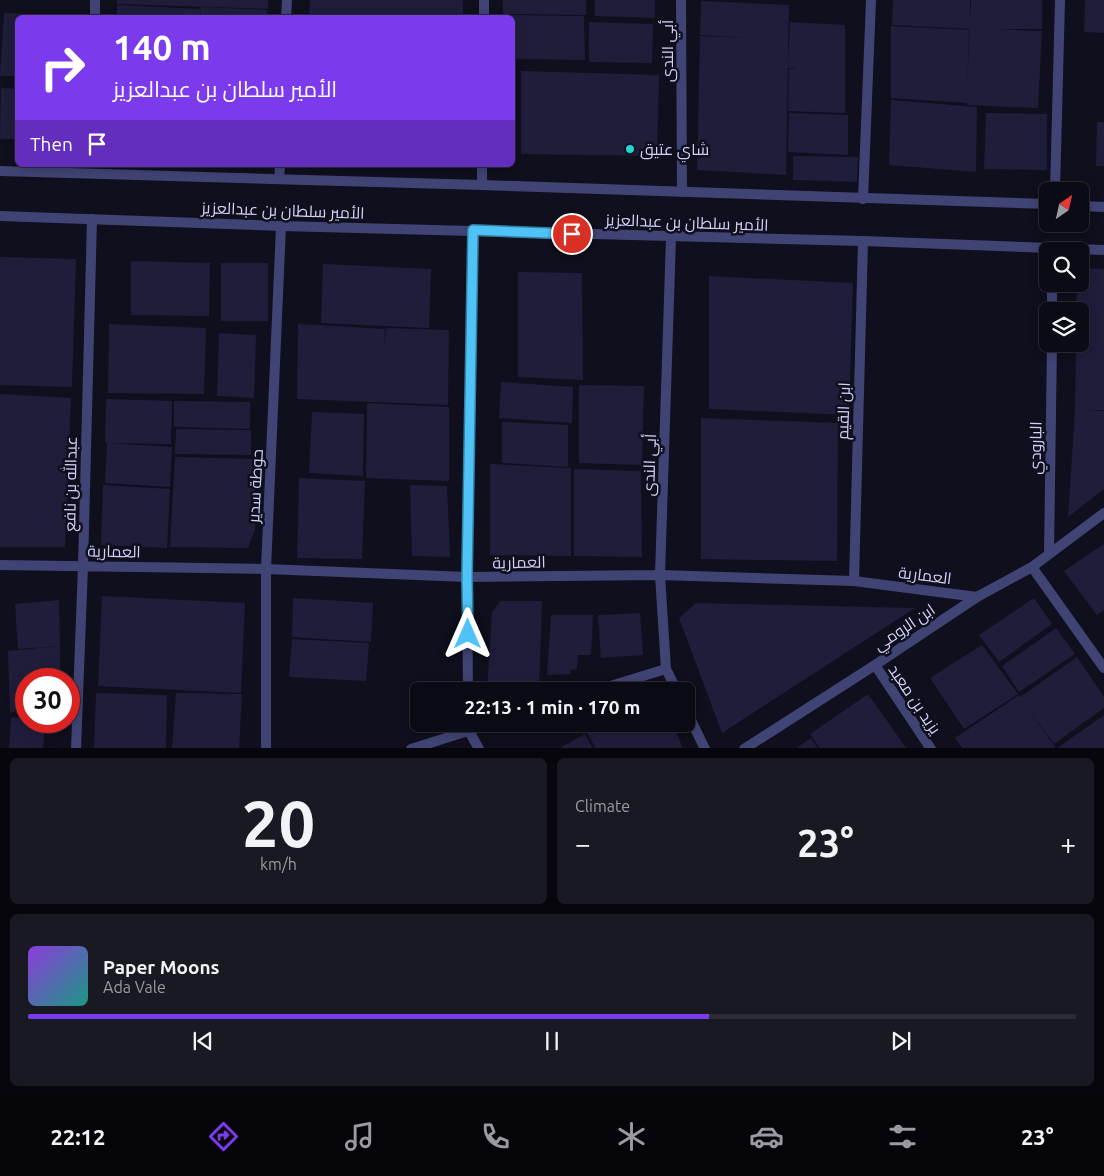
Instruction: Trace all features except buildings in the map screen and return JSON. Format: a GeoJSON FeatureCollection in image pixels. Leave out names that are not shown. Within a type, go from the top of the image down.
{"type":"FeatureCollection","features":[{"type":"Feature","properties":{"kind":"street"},"geometry":{"type":"LineString","coordinates":[[95,15],[96,0]]}},
{"type":"Feature","properties":{"kind":"street"},"geometry":{"type":"LineString","coordinates":[[286,15],[287,0]]}},
{"type":"Feature","properties":{"kind":"street"},"geometry":{"type":"LineString","coordinates":[[484,0],[484,15]]}},
{"type":"Feature","properties":{"kind":"street","name":"أبي الندى"},"geometry":{"type":"LineString","coordinates":[[681,0],[682,192]]}},
{"type":"Feature","properties":{"kind":"street"},"geometry":{"type":"LineString","coordinates":[[863,199],[871,0]]}},
{"type":"Feature","properties":{"kind":"street"},"geometry":{"type":"LineString","coordinates":[[1055,182],[1060,0]]}},
{"type":"Feature","properties":{"kind":"street"},"geometry":{"type":"LineString","coordinates":[[279,179],[280,167]]}},
{"type":"Feature","properties":{"kind":"street"},"geometry":{"type":"LineString","coordinates":[[482,167],[482,185]]}},
{"type":"Feature","properties":{"kind":"street","name":"الأمير سلطان بن عبدالعزيز"},"geometry":{"type":"LineString","coordinates":[[0,171],[91,170],[279,179],[1039,204]]}},
{"type":"Feature","properties":{"kind":"street"},"geometry":{"type":"LineString","coordinates":[[1089,206],[1104,207]]}},
{"type":"Feature","properties":{"kind":"street","name":"الأمير سلطان بن عبدالعزيز"},"geometry":{"type":"LineString","coordinates":[[0,216],[281,226],[863,242],[1039,249]]}},
{"type":"Feature","properties":{"kind":"street","name":"عبدالله بن نافع"},"geometry":{"type":"LineString","coordinates":[[76,748],[92,219]]}},
{"type":"Feature","properties":{"kind":"street","name":"حوطة سدير"},"geometry":{"type":"LineString","coordinates":[[266,748],[266,569],[281,226]]}},
{"type":"Feature","properties":{"kind":"street"},"geometry":{"type":"LineString","coordinates":[[468,682],[467,577],[473,230]]}},
{"type":"Feature","properties":{"kind":"street","name":"أبي الندى"},"geometry":{"type":"LineString","coordinates":[[671,237],[660,575],[666,669],[672,682]]}},
{"type":"Feature","properties":{"kind":"street","name":"ابن القيم"},"geometry":{"type":"LineString","coordinates":[[854,581],[863,242]]}},
{"type":"Feature","properties":{"kind":"street","name":"الأمير سلطان بن عبدالعزيز"},"geometry":{"type":"LineString","coordinates":[[1089,250],[1104,250]]}},
{"type":"Feature","properties":{"kind":"street","name":"البارودي"},"geometry":{"type":"LineString","coordinates":[[1049,553],[1052,352]]}},
{"type":"Feature","properties":{"kind":"street","name":"ابن الرومي"},"geometry":{"type":"LineString","coordinates":[[744,748],[875,665],[977,597],[1032,567],[1104,513]]}},
{"type":"Feature","properties":{"kind":"street","name":"العمارية"},"geometry":{"type":"LineString","coordinates":[[0,564],[266,569],[467,577],[660,575],[854,581],[977,597]]}},
{"type":"Feature","properties":{"kind":"street"},"geometry":{"type":"LineString","coordinates":[[1032,567],[1104,668]]}},
{"type":"Feature","properties":{"kind":"street","name":"يزيد بن معبد"},"geometry":{"type":"LineString","coordinates":[[875,665],[931,748]]}},
{"type":"Feature","properties":{"kind":"street"},"geometry":{"type":"LineString","coordinates":[[623,682],[666,669]]}},
{"type":"Feature","properties":{"kind":"street"},"geometry":{"type":"LineString","coordinates":[[695,728],[705,748]]}},
{"type":"Feature","properties":{"kind":"street"},"geometry":{"type":"LineString","coordinates":[[411,748],[455,732]]}},
{"type":"Feature","properties":{"kind":"street"},"geometry":{"type":"LineString","coordinates":[[471,732],[479,748]]}},
{"type":"Feature","properties":{"kind":"place","name":"شاي عتيق"},"geometry":{"type":"Point","coordinates":[630,149]}},
{"type":"Feature","properties":{"kind":"route"},"geometry":{"type":"LineString","coordinates":[[468,634],[467,577],[473,230],[572,234]]}}]}
